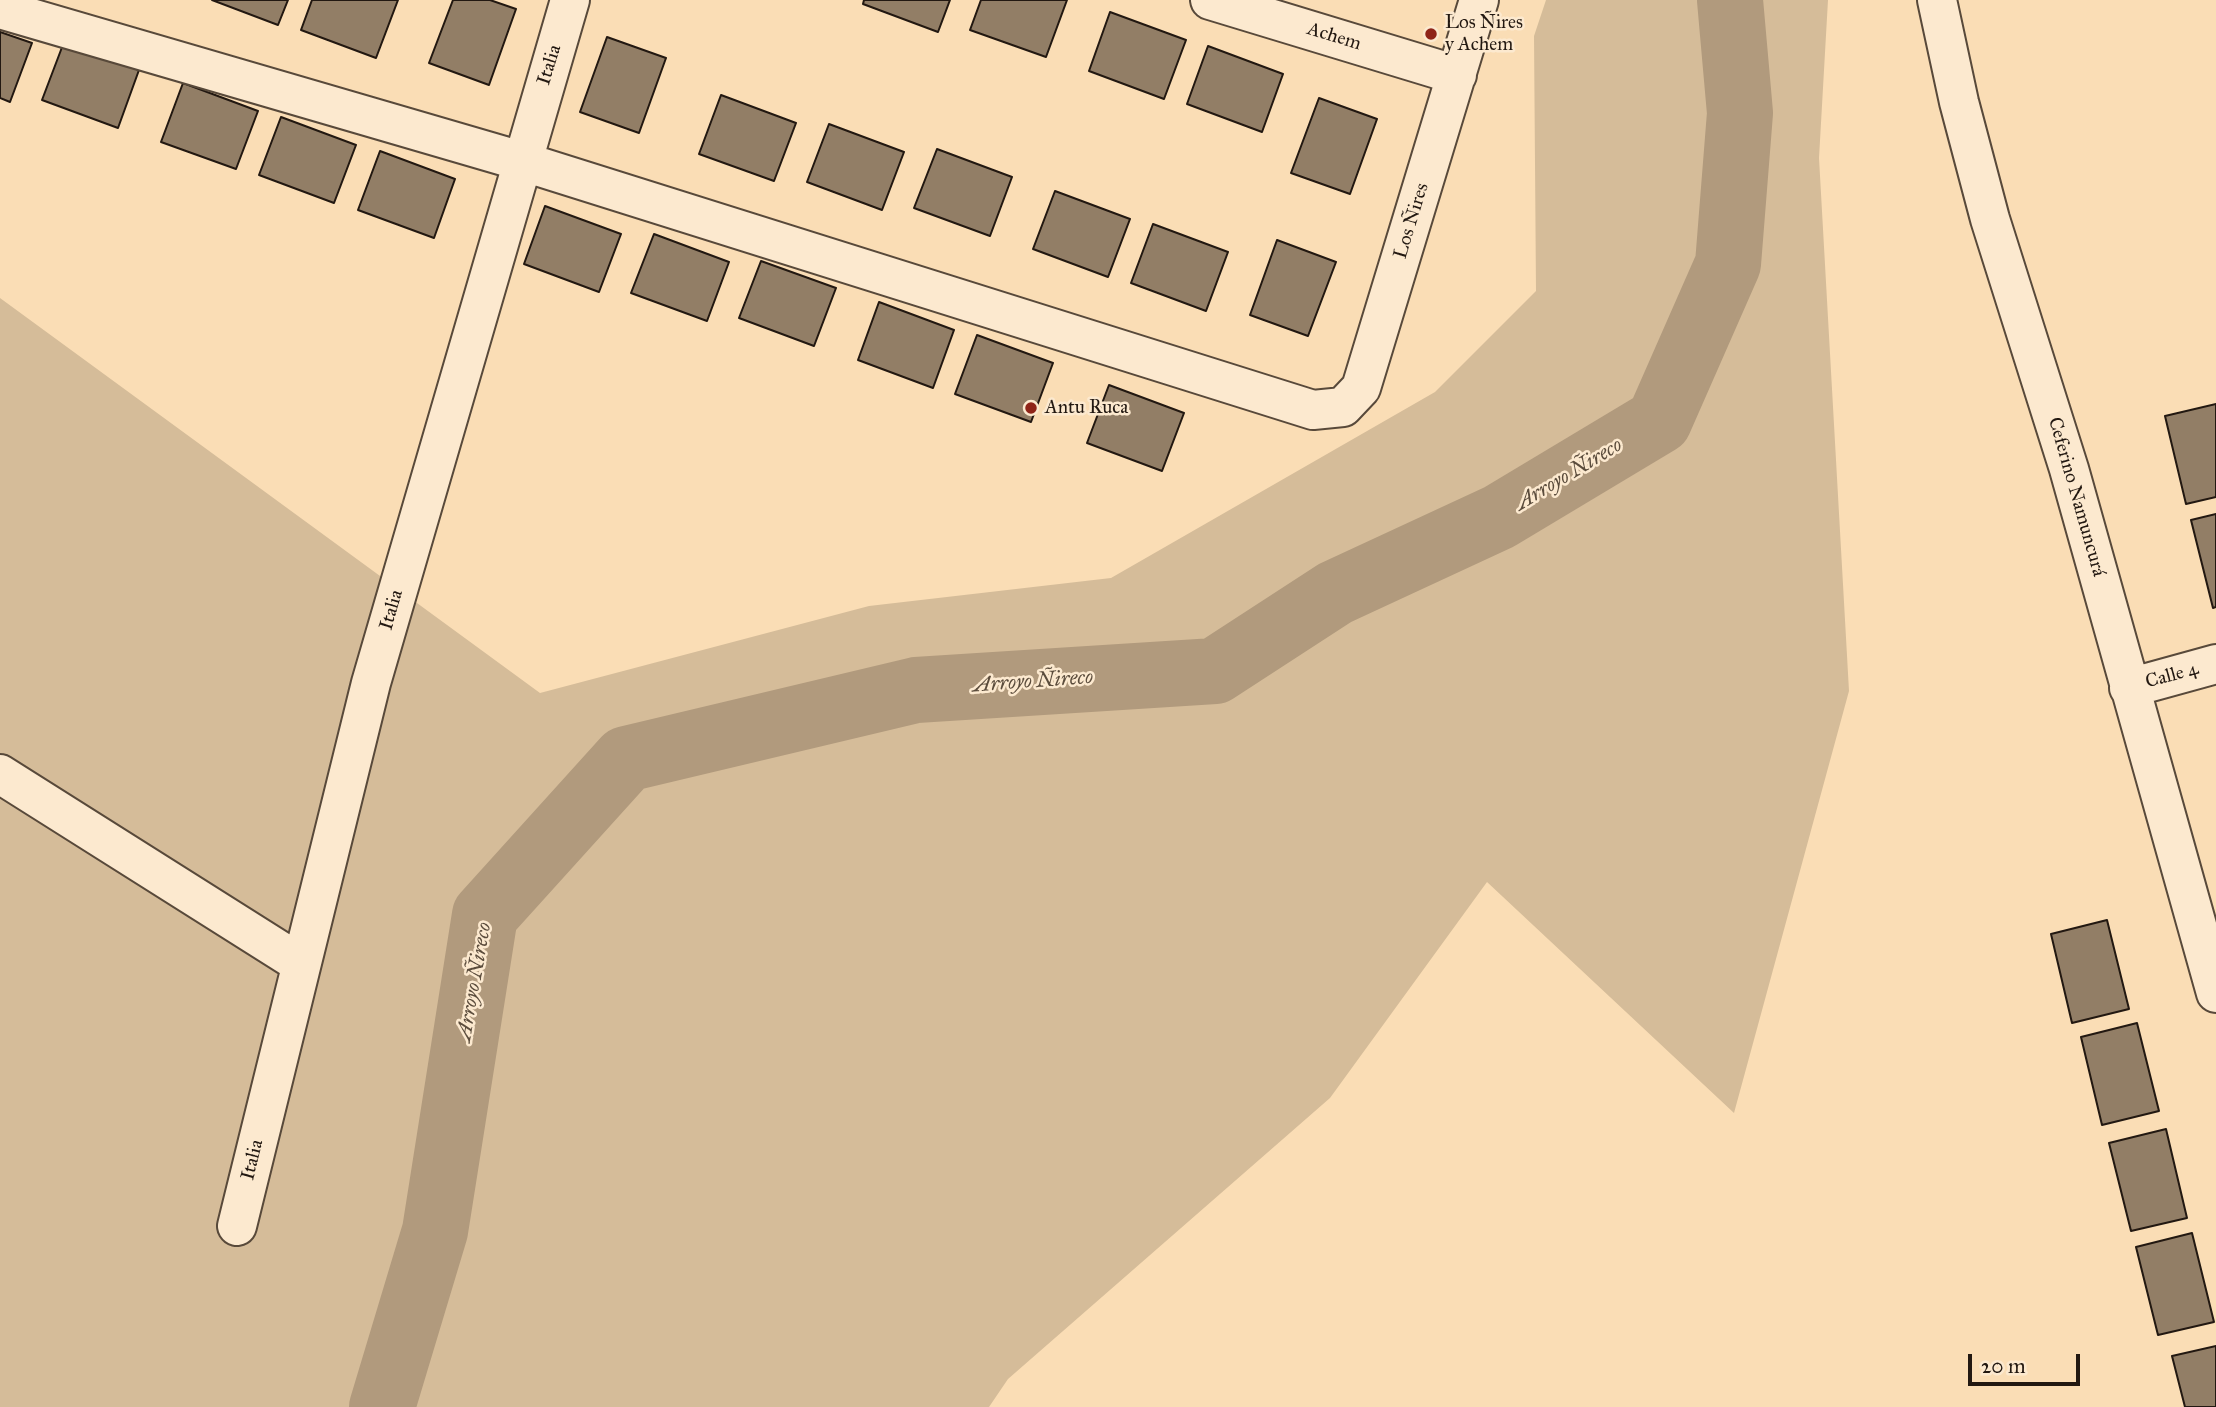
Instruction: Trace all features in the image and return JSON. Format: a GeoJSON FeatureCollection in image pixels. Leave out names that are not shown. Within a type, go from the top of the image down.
{"type":"FeatureCollection","features":[{"type":"Feature","properties":{"kind":"street","name":"Italia"},"geometry":{"type":"LineString","coordinates":[[237,1226],[370,683],[570,0]]}},
{"type":"Feature","properties":{"kind":"street","name":"Achem"},"geometry":{"type":"LineString","coordinates":[[1210,0],[1457,75]]}},
{"type":"Feature","properties":{"kind":"street","name":"Los Ñires"},"geometry":{"type":"LineString","coordinates":[[522,161],[1313,410],[1343,407],[1361,388],[1479,0]]}},
{"type":"Feature","properties":{"kind":"street","name":"Ceferino Namuncurá"},"geometry":{"type":"LineString","coordinates":[[1937,0],[1959,102],[1990,219],[2069,469],[2216,993]]}},
{"type":"Feature","properties":{"kind":"street"},"geometry":{"type":"LineString","coordinates":[[0,9],[522,161]]}},
{"type":"Feature","properties":{"kind":"street","name":"Calle 4"},"geometry":{"type":"LineString","coordinates":[[2129,688],[2216,664]]}},
{"type":"Feature","properties":{"kind":"street"},"geometry":{"type":"LineString","coordinates":[[0,774],[302,964]]}},
{"type":"Feature","properties":{"kind":"shaded area"},"geometry":{"type":"Polygon","coordinates":[[[1546,0],[1828,0],[1819,158],[1849,691],[1734,1113],[1487,882],[1330,1098],[1008,1379],[989,1407],[0,1407],[0,298],[540,693],[869,606],[1111,578],[1435,392],[1536,291],[1534,36],[1546,0]]]}},
{"type":"Feature","properties":{"kind":"building"},"geometry":{"type":"Polygon","coordinates":[[[212,0],[288,0],[278,25],[212,0]]]}},
{"type":"Feature","properties":{"kind":"building"},"geometry":{"type":"Polygon","coordinates":[[[312,0],[398,0],[376,58],[301,30],[312,0]]]}},
{"type":"Feature","properties":{"kind":"building"},"geometry":{"type":"Polygon","coordinates":[[[453,0],[490,0],[516,9],[489,85],[429,63],[453,0]]]}},
{"type":"Feature","properties":{"kind":"building"},"geometry":{"type":"Polygon","coordinates":[[[864,0],[950,0],[938,32],[863,4],[864,0]]]}},
{"type":"Feature","properties":{"kind":"building"},"geometry":{"type":"Polygon","coordinates":[[[981,0],[1067,0],[1046,57],[970,30],[981,0]]]}},
{"type":"Feature","properties":{"kind":"building"},"geometry":{"type":"Polygon","coordinates":[[[1110,12],[1186,40],[1164,99],[1089,71],[1110,12]]]}},
{"type":"Feature","properties":{"kind":"building"},"geometry":{"type":"Polygon","coordinates":[[[0,32],[32,43],[10,102],[0,98],[0,32]]]}},
{"type":"Feature","properties":{"kind":"building"},"geometry":{"type":"Polygon","coordinates":[[[607,37],[666,58],[639,133],[580,112],[607,37]]]}},
{"type":"Feature","properties":{"kind":"building"},"geometry":{"type":"Polygon","coordinates":[[[64,42],[139,70],[118,128],[42,100],[64,42]]]}},
{"type":"Feature","properties":{"kind":"building"},"geometry":{"type":"Polygon","coordinates":[[[1208,46],[1283,74],[1262,132],[1187,104],[1208,46]]]}},
{"type":"Feature","properties":{"kind":"building"},"geometry":{"type":"Polygon","coordinates":[[[183,83],[258,111],[236,169],[161,142],[183,83]]]}},
{"type":"Feature","properties":{"kind":"building"},"geometry":{"type":"Polygon","coordinates":[[[721,95],[796,123],[774,181],[699,154],[721,95]]]}},
{"type":"Feature","properties":{"kind":"building"},"geometry":{"type":"Polygon","coordinates":[[[1319,98],[1377,119],[1350,194],[1291,173],[1319,98]]]}},
{"type":"Feature","properties":{"kind":"building"},"geometry":{"type":"Polygon","coordinates":[[[281,117],[356,145],[334,203],[259,175],[281,117]]]}},
{"type":"Feature","properties":{"kind":"building"},"geometry":{"type":"Polygon","coordinates":[[[829,124],[904,152],[882,210],[807,182],[829,124]]]}},
{"type":"Feature","properties":{"kind":"building"},"geometry":{"type":"Polygon","coordinates":[[[937,149],[1012,177],[990,236],[914,208],[937,149]]]}},
{"type":"Feature","properties":{"kind":"building"},"geometry":{"type":"Polygon","coordinates":[[[380,151],[455,179],[434,238],[358,210],[380,151]]]}},
{"type":"Feature","properties":{"kind":"building"},"geometry":{"type":"Polygon","coordinates":[[[1055,191],[1130,219],[1108,277],[1033,249],[1055,191]]]}},
{"type":"Feature","properties":{"kind":"building"},"geometry":{"type":"Polygon","coordinates":[[[545,206],[621,234],[599,292],[524,264],[545,206]]]}},
{"type":"Feature","properties":{"kind":"building"},"geometry":{"type":"Polygon","coordinates":[[[1153,224],[1228,252],[1206,311],[1131,283],[1153,224]]]}},
{"type":"Feature","properties":{"kind":"building"},"geometry":{"type":"Polygon","coordinates":[[[654,234],[729,262],[707,321],[631,293],[654,234]]]}},
{"type":"Feature","properties":{"kind":"building"},"geometry":{"type":"Polygon","coordinates":[[[1277,240],[1336,262],[1308,336],[1250,315],[1277,240]]]}},
{"type":"Feature","properties":{"kind":"building"},"geometry":{"type":"Polygon","coordinates":[[[761,261],[836,288],[814,346],[739,318],[761,261]]]}},
{"type":"Feature","properties":{"kind":"building"},"geometry":{"type":"Polygon","coordinates":[[[879,302],[954,330],[933,388],[858,360],[879,302]]]}},
{"type":"Feature","properties":{"kind":"building"},"geometry":{"type":"Polygon","coordinates":[[[977,335],[1053,363],[1031,422],[955,394],[977,335]]]}},
{"type":"Feature","properties":{"kind":"building"},"geometry":{"type":"Polygon","coordinates":[[[1109,385],[1184,413],[1162,471],[1087,443],[1109,385]]]}},
{"type":"Feature","properties":{"kind":"building"},"geometry":{"type":"Polygon","coordinates":[[[2216,404],[2216,497],[2186,504],[2165,416],[2216,404]]]}},
{"type":"Feature","properties":{"kind":"building"},"geometry":{"type":"Polygon","coordinates":[[[2216,514],[2216,607],[2213,608],[2191,520],[2216,514]]]}},
{"type":"Feature","properties":{"kind":"building"},"geometry":{"type":"Polygon","coordinates":[[[2107,920],[2129,1009],[2072,1023],[2051,934],[2107,920]]]}},
{"type":"Feature","properties":{"kind":"building"},"geometry":{"type":"Polygon","coordinates":[[[2137,1023],[2159,1111],[2102,1125],[2081,1037],[2137,1023]]]}},
{"type":"Feature","properties":{"kind":"building"},"geometry":{"type":"Polygon","coordinates":[[[2166,1129],[2187,1218],[2131,1231],[2109,1143],[2166,1129]]]}},
{"type":"Feature","properties":{"kind":"building"},"geometry":{"type":"Polygon","coordinates":[[[2192,1233],[2214,1322],[2158,1335],[2136,1247],[2192,1233]]]}},
{"type":"Feature","properties":{"kind":"building"},"geometry":{"type":"Polygon","coordinates":[[[2216,1346],[2216,1407],[2185,1407],[2172,1356],[2216,1346]]]}},
{"type":"Feature","properties":{"kind":"waterway","name":"Arroyo Ñireco"},"geometry":{"type":"LineString","coordinates":[[382,1407],[435,1231],[485,915],[626,759],[916,690],[1215,671],[1335,593],[1499,517],[1659,421],[1728,264],[1740,113],[1730,0]]}},
{"type":"Feature","properties":{"kind":"place","name":"Los Ñires y Achem"},"geometry":{"type":"Point","coordinates":[1431,34]}},
{"type":"Feature","properties":{"kind":"place","name":"Antu Ruca"},"geometry":{"type":"Point","coordinates":[1031,408]}}]}
